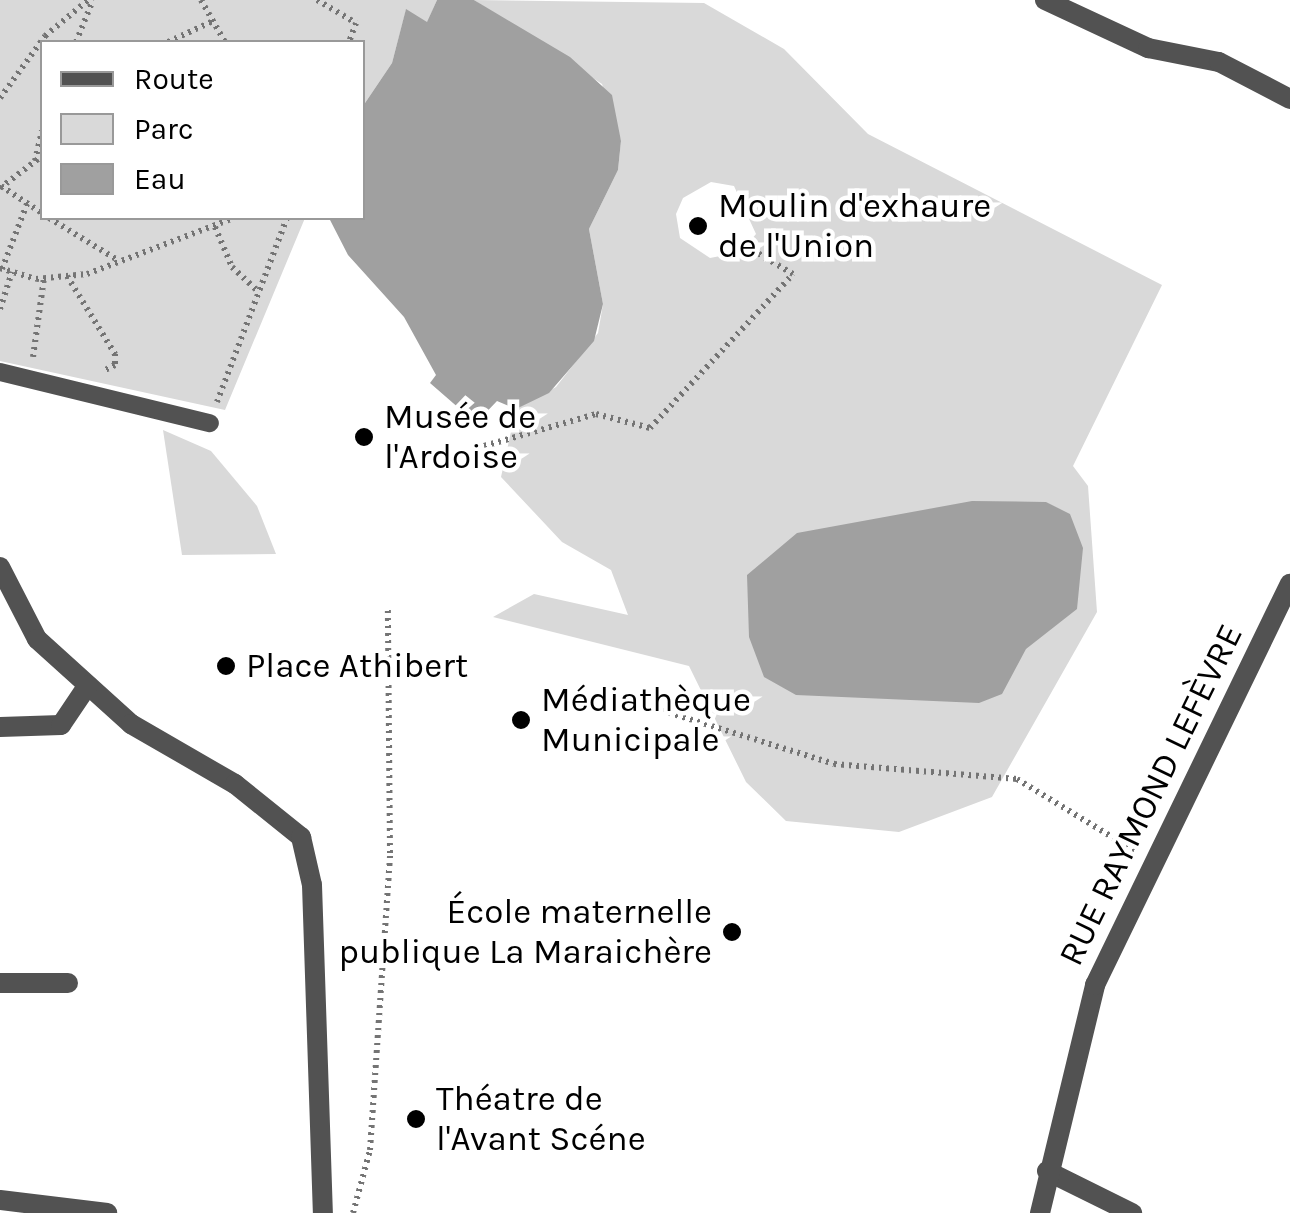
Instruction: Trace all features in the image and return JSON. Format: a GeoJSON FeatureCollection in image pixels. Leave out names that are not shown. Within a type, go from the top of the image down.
{"type":"FeatureCollection","features":[{"type":"Feature","properties":{"kind":"street"},"geometry":{"type":"LineString","coordinates":[[1045,0],[1148,48],[1219,62],[1290,99]]}},
{"type":"Feature","properties":{"kind":"street"},"geometry":{"type":"LineString","coordinates":[[0,567],[37,639],[88,685],[301,837],[312,885],[323,1213]]}},
{"type":"Feature","properties":{"kind":"street","name":"RUE RAYMOND LEFÈVRE"},"geometry":{"type":"LineString","coordinates":[[1040,1213],[1094,984],[1149,858],[1290,584]]}},
{"type":"Feature","properties":{"kind":"street"},"geometry":{"type":"LineString","coordinates":[[0,727],[62,725],[88,685]]}},
{"type":"Feature","properties":{"kind":"street"},"geometry":{"type":"LineString","coordinates":[[0,983],[68,984]]}},
{"type":"Feature","properties":{"kind":"street"},"geometry":{"type":"LineString","coordinates":[[1047,1171],[1132,1213]]}},
{"type":"Feature","properties":{"kind":"street"},"geometry":{"type":"LineString","coordinates":[[0,1200],[107,1213]]}},
{"type":"Feature","properties":{"kind":"lane"},"geometry":{"type":"LineString","coordinates":[[0,372],[210,422]]}},
{"type":"Feature","properties":{"kind":"path"},"geometry":{"type":"LineString","coordinates":[[77,40],[90,0]]}},
{"type":"Feature","properties":{"kind":"path"},"geometry":{"type":"LineString","coordinates":[[42,40],[90,0]]}},
{"type":"Feature","properties":{"kind":"path"},"geometry":{"type":"LineString","coordinates":[[201,0],[223,40]]}},
{"type":"Feature","properties":{"kind":"path"},"geometry":{"type":"LineString","coordinates":[[316,0],[356,23],[350,40]]}},
{"type":"Feature","properties":{"kind":"path"},"geometry":{"type":"LineString","coordinates":[[176,40],[213,21]]}},
{"type":"Feature","properties":{"kind":"path"},"geometry":{"type":"LineString","coordinates":[[0,98],[40,43]]}},
{"type":"Feature","properties":{"kind":"path"},"geometry":{"type":"LineString","coordinates":[[35,162],[40,140]]}},
{"type":"Feature","properties":{"kind":"path"},"geometry":{"type":"LineString","coordinates":[[40,158],[1,187],[40,211]]}},
{"type":"Feature","properties":{"kind":"path"},"geometry":{"type":"LineString","coordinates":[[26,204],[1,268],[44,278],[67,276],[230,220]]}},
{"type":"Feature","properties":{"kind":"path"},"geometry":{"type":"LineString","coordinates":[[52,220],[116,259]]}},
{"type":"Feature","properties":{"kind":"path"},"geometry":{"type":"LineString","coordinates":[[210,422],[286,220]]}},
{"type":"Feature","properties":{"kind":"path"},"geometry":{"type":"LineString","coordinates":[[215,227],[232,268],[257,290]]}},
{"type":"Feature","properties":{"kind":"path"},"geometry":{"type":"LineString","coordinates":[[484,446],[596,414],[650,428],[792,274],[749,248]]}},
{"type":"Feature","properties":{"kind":"path"},"geometry":{"type":"LineString","coordinates":[[0,308],[12,272]]}},
{"type":"Feature","properties":{"kind":"path"},"geometry":{"type":"LineString","coordinates":[[67,276],[114,354],[116,365],[94,374],[88,390]]}},
{"type":"Feature","properties":{"kind":"path"},"geometry":{"type":"LineString","coordinates":[[30,378],[44,278]]}},
{"type":"Feature","properties":{"kind":"path"},"geometry":{"type":"LineString","coordinates":[[354,1213],[370,1150],[382,896],[388,609]]}},
{"type":"Feature","properties":{"kind":"path"},"geometry":{"type":"LineString","coordinates":[[646,706],[834,764],[1016,779],[1149,858]]}},
{"type":"Feature","properties":{"kind":"green space"},"geometry":{"type":"Polygon","coordinates":[[[0,0],[437,0],[427,23],[406,10],[392,63],[365,103],[365,40],[40,40],[40,220],[304,220],[225,410],[0,361],[0,0]]]}},
{"type":"Feature","properties":{"kind":"green space"},"geometry":{"type":"Polygon","coordinates":[[[474,0],[704,3],[784,49],[868,134],[1162,285],[1073,466],[1088,486],[1097,612],[992,797],[899,832],[786,821],[746,782],[689,666],[493,617],[534,594],[628,615],[611,570],[562,542],[501,477],[516,409],[556,387],[598,333],[603,304],[589,229],[618,170],[621,141],[602,84],[474,0]],[[711,182],[683,198],[676,214],[680,238],[710,258],[741,252],[756,234],[734,186],[711,182]]]}},
{"type":"Feature","properties":{"kind":"green space"},"geometry":{"type":"Polygon","coordinates":[[[163,430],[211,451],[257,506],[276,554],[182,555],[163,430]]]}},
{"type":"Feature","properties":{"kind":"water"},"geometry":{"type":"Polygon","coordinates":[[[437,0],[474,0],[570,57],[612,95],[621,141],[618,170],[589,229],[603,304],[594,341],[549,393],[516,409],[497,401],[476,423],[430,383],[436,375],[404,317],[348,255],[330,220],[365,220],[365,103],[392,63],[406,9],[427,22],[437,0]]]}},
{"type":"Feature","properties":{"kind":"water"},"geometry":{"type":"Polygon","coordinates":[[[972,501],[1046,502],[1070,514],[1083,548],[1077,609],[1026,649],[1002,694],[979,703],[796,695],[764,677],[749,637],[747,575],[797,533],[972,501]]]}},
{"type":"Feature","properties":{"kind":"place","name":"Moulin d'exhaure de l'Union"},"geometry":{"type":"Point","coordinates":[698,226]}},
{"type":"Feature","properties":{"kind":"place","name":"Musée de l'Ardoise"},"geometry":{"type":"Point","coordinates":[364,437]}},
{"type":"Feature","properties":{"kind":"place","name":"Place Athibert"},"geometry":{"type":"Point","coordinates":[226,666]}},
{"type":"Feature","properties":{"kind":"place","name":"Médiathèque Municipale"},"geometry":{"type":"Point","coordinates":[521,720]}},
{"type":"Feature","properties":{"kind":"place","name":"École maternelle publique La Maraichère"},"geometry":{"type":"Point","coordinates":[732,932]}},
{"type":"Feature","properties":{"kind":"place","name":"Théatre de l'Avant Scéne"},"geometry":{"type":"Point","coordinates":[416,1119]}}]}
